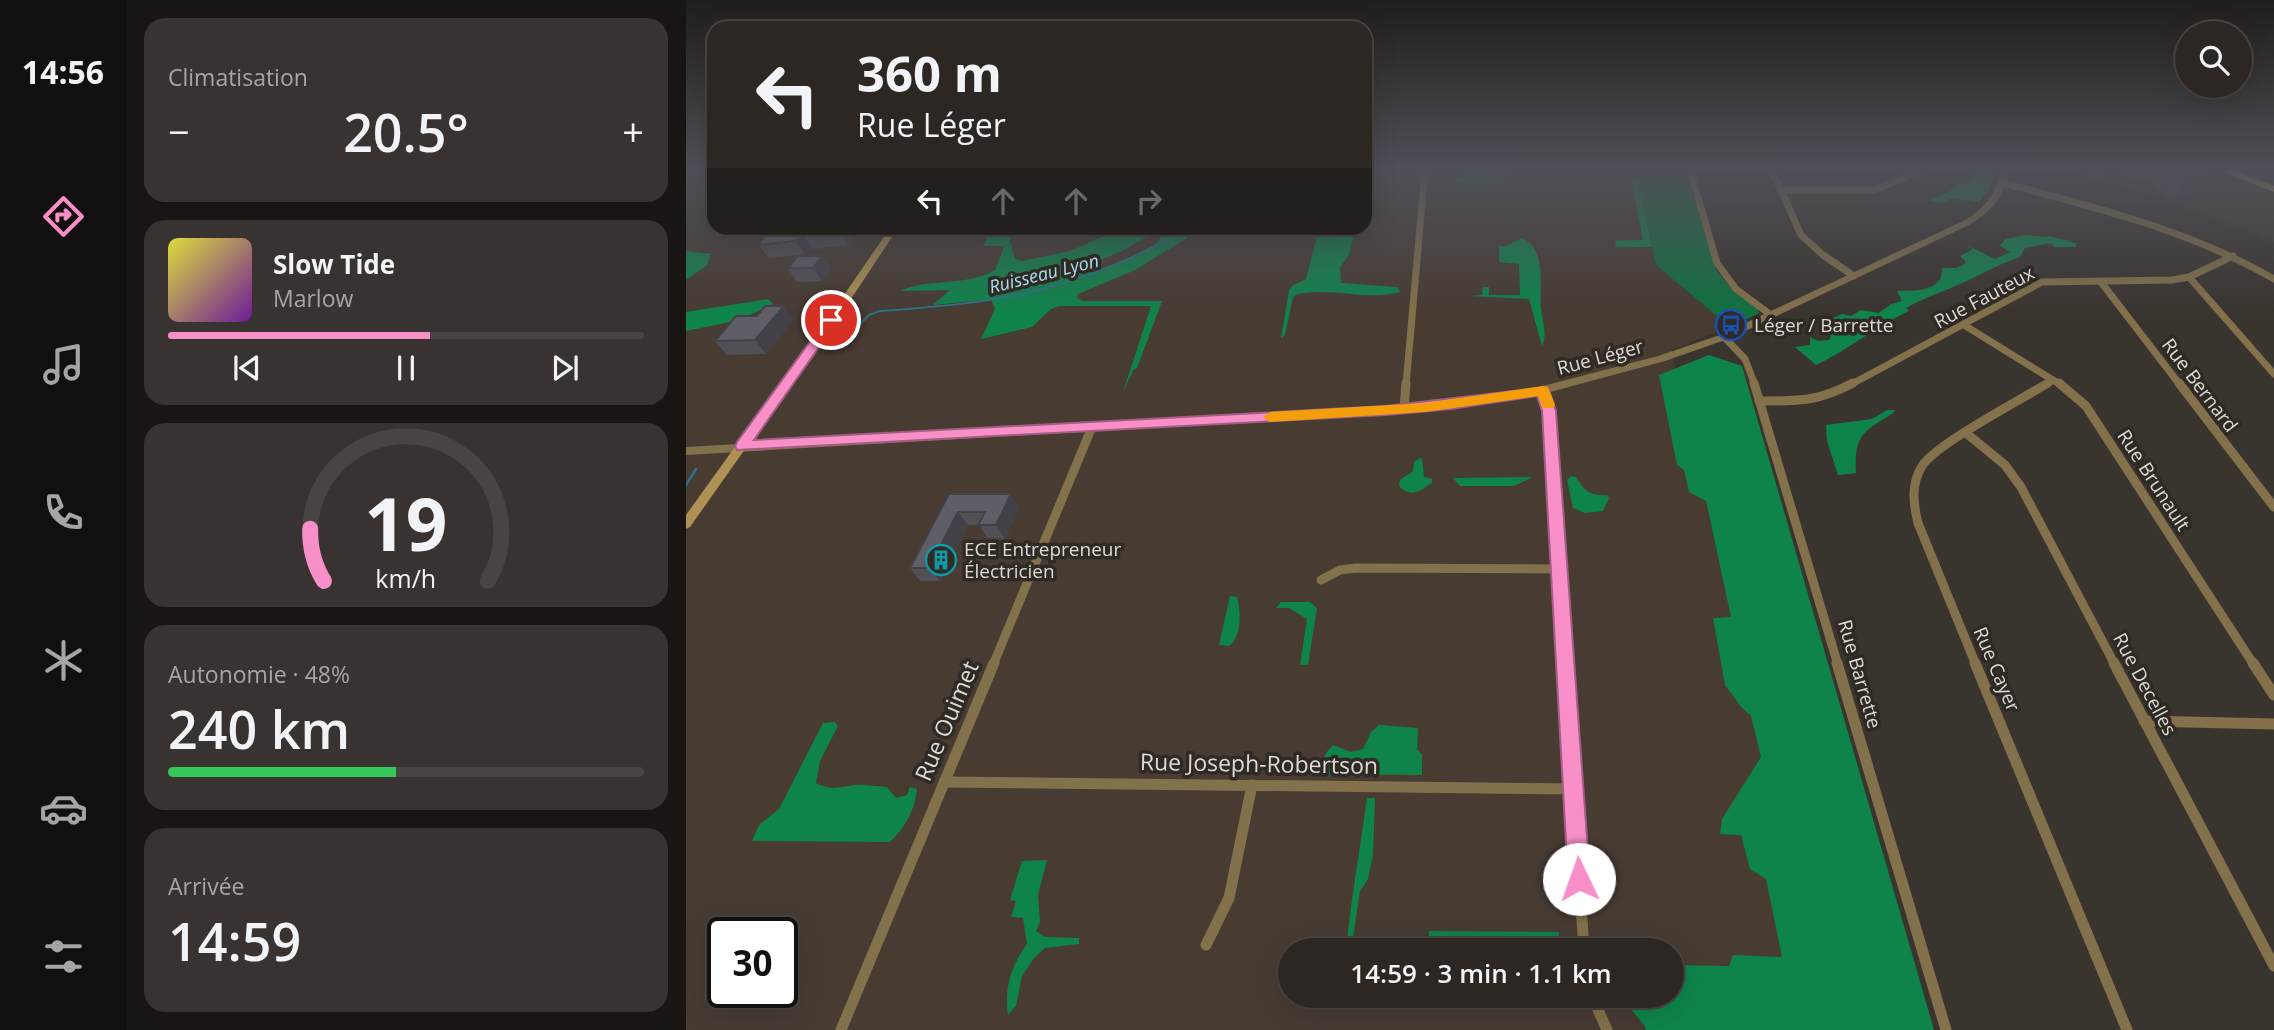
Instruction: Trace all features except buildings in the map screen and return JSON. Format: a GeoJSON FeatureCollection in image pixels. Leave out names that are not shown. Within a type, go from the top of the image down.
{"type":"FeatureCollection","features":[{"type":"Feature","properties":{"kind":"main road"},"geometry":{"type":"LineString","coordinates":[[686,524],[854,289],[889,235]]}},
{"type":"Feature","properties":{"kind":"street"},"geometry":{"type":"LineString","coordinates":[[1404,409],[1421,218]]}},
{"type":"Feature","properties":{"kind":"street"},"geometry":{"type":"LineString","coordinates":[[1704,218],[1717,263],[1736,289],[1771,315]]}},
{"type":"Feature","properties":{"kind":"street"},"geometry":{"type":"LineString","coordinates":[[1793,218],[1801,235],[1823,255],[1854,276]]}},
{"type":"Feature","properties":{"kind":"street","name":"Rue Léger"},"geometry":{"type":"LineString","coordinates":[[686,451],[1404,409],[1543,390],[1641,365],[1724,337],[1974,218]]}},
{"type":"Feature","properties":{"kind":"street"},"geometry":{"type":"LineString","coordinates":[[2128,218],[2160,227],[2233,256],[2274,279]]}},
{"type":"Feature","properties":{"kind":"street","name":"Rue Fauteux"},"geometry":{"type":"LineString","coordinates":[[1759,401],[1804,401],[1829,396],[2042,282],[2155,281],[2189,276],[2233,256]]}},
{"type":"Feature","properties":{"kind":"street"},"geometry":{"type":"LineString","coordinates":[[2189,276],[2274,374]]}},
{"type":"Feature","properties":{"kind":"street","name":"Rue Bernard"},"geometry":{"type":"LineString","coordinates":[[2101,282],[2274,508]]}},
{"type":"Feature","properties":{"kind":"street","name":"Rue Brunault"},"geometry":{"type":"LineString","coordinates":[[1964,325],[2053,380],[2078,398],[2092,414],[2274,695]]}},
{"type":"Feature","properties":{"kind":"street","name":"Rue Barrette"},"geometry":{"type":"LineString","coordinates":[[1724,337],[1745,359],[1759,401],[1946,1030]]}},
{"type":"Feature","properties":{"kind":"street","name":"Rue Cayer"},"geometry":{"type":"LineString","coordinates":[[2053,380],[1931,454],[1918,471],[1912,498],[1916,520],[2127,1030]]}},
{"type":"Feature","properties":{"kind":"street"},"geometry":{"type":"LineString","coordinates":[[1543,390],[1549,411],[1583,938]]}},
{"type":"Feature","properties":{"kind":"street","name":"Rue Ouimet"},"geometry":{"type":"LineString","coordinates":[[841,1030],[1092,427]]}},
{"type":"Feature","properties":{"kind":"street","name":"Rue Decelles"},"geometry":{"type":"LineString","coordinates":[[1966,433],[2005,465],[2021,487],[2274,966]]}},
{"type":"Feature","properties":{"kind":"street"},"geometry":{"type":"LineString","coordinates":[[1321,580],[1340,570],[1356,568],[1559,569]]}},
{"type":"Feature","properties":{"kind":"street"},"geometry":{"type":"LineString","coordinates":[[2144,721],[2274,724]]}},
{"type":"Feature","properties":{"kind":"street","name":"Rue Joseph-Robertson"},"geometry":{"type":"LineString","coordinates":[[944,782],[1574,789]]}},
{"type":"Feature","properties":{"kind":"street"},"geometry":{"type":"LineString","coordinates":[[1206,944],[1229,898],[1252,785]]}},
{"type":"Feature","properties":{"kind":"street"},"geometry":{"type":"LineString","coordinates":[[1597,1008],[1607,1030]]}},
{"type":"Feature","properties":{"kind":"shaded area"},"geometry":{"type":"Polygon","coordinates":[[[686,218],[707,218],[707,235],[1372,235],[1372,218],[1646,218],[1656,265],[1730,327],[1671,350],[1825,1030],[686,1030],[686,218]]]}},
{"type":"Feature","properties":{"kind":"shaded area"},"geometry":{"type":"Polygon","coordinates":[[[2213,218],[2274,218],[2274,242],[2213,218]]]}},
{"type":"Feature","properties":{"kind":"green space"},"geometry":{"type":"Polygon","coordinates":[[[1639,218],[1646,218],[1652,247],[1616,247],[1615,241],[1643,240],[1639,218]]]}},
{"type":"Feature","properties":{"kind":"green space"},"geometry":{"type":"Polygon","coordinates":[[[1646,218],[1700,218],[1717,271],[1732,289],[1758,309],[1759,313],[1730,327],[1656,265],[1646,218]]]}},
{"type":"Feature","properties":{"kind":"green space"},"geometry":{"type":"Polygon","coordinates":[[[989,235],[1012,235],[1010,241],[1015,259],[1022,261],[1070,251],[1106,235],[1150,235],[1124,250],[1084,267],[1094,273],[1153,247],[1164,235],[1192,235],[1135,270],[1078,294],[1077,298],[1082,301],[1162,301],[1137,368],[1123,392],[1151,306],[1059,306],[1051,309],[1032,327],[981,339],[995,309],[991,299],[933,305],[950,290],[900,291],[923,284],[970,279],[995,270],[1004,246],[983,246],[989,235]]]}},
{"type":"Feature","properties":{"kind":"green space"},"geometry":{"type":"Polygon","coordinates":[[[1317,235],[1354,235],[1349,255],[1340,267],[1341,283],[1397,287],[1400,292],[1374,295],[1324,292],[1298,294],[1293,297],[1285,335],[1281,338],[1289,291],[1292,286],[1306,279],[1317,235]]]}},
{"type":"Feature","properties":{"kind":"green space"},"geometry":{"type":"Polygon","coordinates":[[[2026,235],[2053,237],[2076,243],[2076,247],[2055,247],[2050,243],[2025,248],[2020,257],[1906,308],[1909,311],[1816,365],[1795,347],[1810,345],[1810,337],[1818,341],[1829,340],[1831,336],[1818,320],[1821,317],[1826,321],[1842,314],[1851,316],[1861,310],[1879,313],[1891,304],[1902,301],[1897,291],[1933,286],[1941,276],[1942,268],[1956,268],[1965,264],[1960,256],[1973,249],[1965,244],[1995,259],[2010,252],[2000,246],[2005,239],[2026,235]]]}},
{"type":"Feature","properties":{"kind":"green space"},"geometry":{"type":"Polygon","coordinates":[[[1522,238],[1535,250],[1540,268],[1545,332],[1542,346],[1529,299],[1468,296],[1482,295],[1483,287],[1489,287],[1489,295],[1520,295],[1519,264],[1499,262],[1499,246],[1506,246],[1522,238]]]}},
{"type":"Feature","properties":{"kind":"green space"},"geometry":{"type":"Polygon","coordinates":[[[686,251],[711,254],[707,265],[686,280],[686,251]]]}},
{"type":"Feature","properties":{"kind":"green space"},"geometry":{"type":"Polygon","coordinates":[[[768,299],[773,304],[740,320],[686,331],[686,312],[768,299]]]}},
{"type":"Feature","properties":{"kind":"green space"},"geometry":{"type":"Polygon","coordinates":[[[1709,355],[1742,366],[1934,1030],[1646,1030],[1630,1008],[1684,1008],[1684,965],[1729,966],[1733,955],[1782,957],[1766,879],[1750,869],[1741,835],[1720,834],[1722,819],[1761,757],[1751,716],[1725,685],[1713,618],[1731,617],[1706,501],[1689,492],[1684,470],[1677,465],[1659,375],[1709,355]]]}},
{"type":"Feature","properties":{"kind":"green space"},"geometry":{"type":"Polygon","coordinates":[[[1887,410],[1895,410],[1862,435],[1857,450],[1856,473],[1838,475],[1827,441],[1826,425],[1872,419],[1887,410]]]}},
{"type":"Feature","properties":{"kind":"green space"},"geometry":{"type":"Polygon","coordinates":[[[1420,458],[1424,477],[1432,479],[1432,483],[1419,491],[1407,492],[1399,486],[1400,480],[1413,471],[1414,462],[1420,458]]]}},
{"type":"Feature","properties":{"kind":"green space"},"geometry":{"type":"Polygon","coordinates":[[[1571,476],[1576,477],[1588,492],[1607,495],[1609,498],[1603,511],[1585,513],[1573,508],[1567,480],[1571,476]]]}},
{"type":"Feature","properties":{"kind":"green space"},"geometry":{"type":"Polygon","coordinates":[[[1533,477],[1514,486],[1460,486],[1453,478],[1533,477]]]}},
{"type":"Feature","properties":{"kind":"green space"},"geometry":{"type":"Polygon","coordinates":[[[1230,596],[1237,597],[1240,616],[1238,630],[1229,646],[1219,645],[1230,596]]]}},
{"type":"Feature","properties":{"kind":"green space"},"geometry":{"type":"Polygon","coordinates":[[[1281,602],[1310,602],[1317,608],[1308,665],[1300,665],[1307,619],[1289,608],[1276,608],[1281,602]]]}},
{"type":"Feature","properties":{"kind":"green space"},"geometry":{"type":"Polygon","coordinates":[[[835,722],[838,726],[820,761],[816,783],[832,788],[857,785],[887,787],[896,798],[907,795],[910,787],[917,789],[912,811],[905,825],[890,842],[752,841],[759,825],[779,809],[823,723],[835,722]]]}},
{"type":"Feature","properties":{"kind":"green space"},"geometry":{"type":"Polygon","coordinates":[[[1379,725],[1418,728],[1417,750],[1422,754],[1422,775],[1317,774],[1326,753],[1333,745],[1351,752],[1363,749],[1371,732],[1379,725]]]}},
{"type":"Feature","properties":{"kind":"green space"},"geometry":{"type":"Polygon","coordinates":[[[1367,798],[1375,798],[1373,855],[1368,879],[1360,891],[1353,938],[1347,938],[1367,798]]]}},
{"type":"Feature","properties":{"kind":"green space"},"geometry":{"type":"Polygon","coordinates":[[[1047,860],[1038,895],[1040,922],[1036,931],[1045,937],[1079,938],[1079,944],[1045,948],[1034,958],[1022,976],[1016,1006],[1008,1015],[1010,978],[1027,944],[1023,918],[1011,917],[1016,901],[1010,900],[1022,861],[1047,860]]]}},
{"type":"Feature","properties":{"kind":"green space"},"geometry":{"type":"Polygon","coordinates":[[[1429,931],[1559,932],[1559,938],[1429,938],[1429,931]]]}},
{"type":"Feature","properties":{"kind":"waterway","name":"Ruisseau Lyon"},"geometry":{"type":"LineString","coordinates":[[857,327],[869,315],[880,311],[1003,298],[1040,290],[1112,266],[1175,235]]}},
{"type":"Feature","properties":{"kind":"waterway"},"geometry":{"type":"LineString","coordinates":[[686,485],[696,469]]}},
{"type":"Feature","properties":{"kind":"slow traffic"},"geometry":{"type":"LineString","coordinates":[[1270,417],[1451,405],[1543,390],[1548,405]]}},
{"type":"Feature","properties":{"kind":"place","name":"Léger / Barrette"},"geometry":{"type":"Point","coordinates":[1731,325]}},
{"type":"Feature","properties":{"kind":"place","name":"ECE Entrepreneur Électricien"},"geometry":{"type":"Point","coordinates":[941,560]}},
{"type":"Feature","properties":{"kind":"route"},"geometry":{"type":"LineString","coordinates":[[831,320],[742,446],[1386,411],[1451,405],[1543,390],[1549,411],[1579,879]]}}]}
